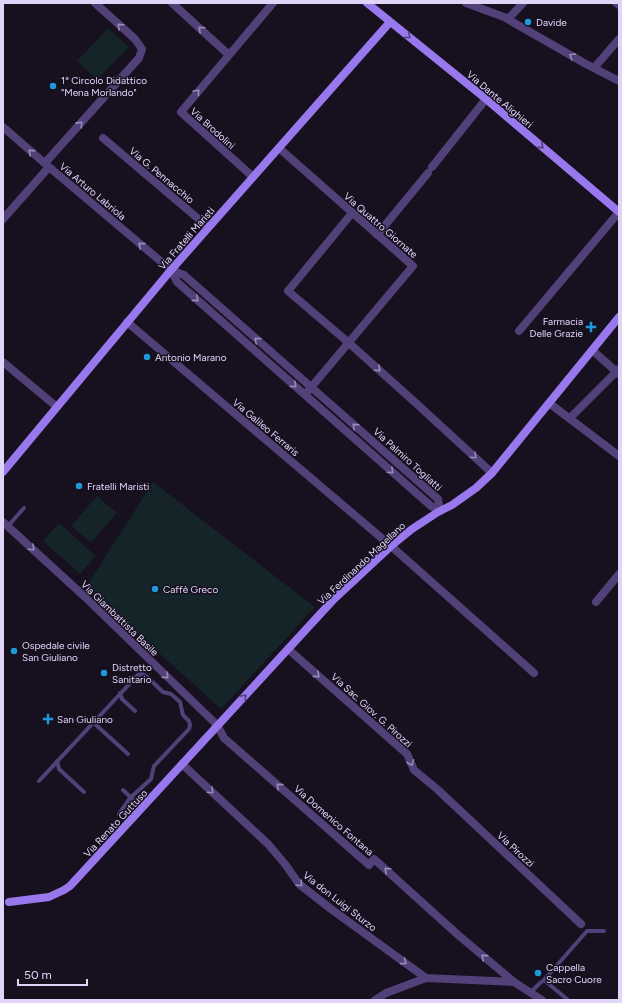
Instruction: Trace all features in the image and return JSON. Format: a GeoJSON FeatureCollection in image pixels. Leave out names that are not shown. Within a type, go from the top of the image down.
{"type":"FeatureCollection","features":[{"type":"Feature","properties":{"kind":"street"},"geometry":{"type":"LineString","coordinates":[[3,219],[47,165],[139,58],[142,49],[135,39],[95,3]]}},
{"type":"Feature","properties":{"kind":"street"},"geometry":{"type":"LineString","coordinates":[[172,3],[229,55],[273,3]]}},
{"type":"Feature","properties":{"kind":"street","name":"Via Dante Alighieri"},"geometry":{"type":"LineString","coordinates":[[367,3],[486,99],[618,210]]}},
{"type":"Feature","properties":{"kind":"street"},"geometry":{"type":"LineString","coordinates":[[466,3],[508,19],[619,81]]}},
{"type":"Feature","properties":{"kind":"street"},"geometry":{"type":"LineString","coordinates":[[508,19],[523,3]]}},
{"type":"Feature","properties":{"kind":"street","name":"Via Fratelli Maristi"},"geometry":{"type":"LineString","coordinates":[[3,472],[171,270],[390,22]]}},
{"type":"Feature","properties":{"kind":"street"},"geometry":{"type":"LineString","coordinates":[[594,68],[619,39]]}},
{"type":"Feature","properties":{"kind":"street","name":"Via Brodolini"},"geometry":{"type":"LineString","coordinates":[[229,55],[181,112],[253,177]]}},
{"type":"Feature","properties":{"kind":"street"},"geometry":{"type":"LineString","coordinates":[[377,235],[486,99]]}},
{"type":"Feature","properties":{"kind":"street","name":"Via Arturo Labriola"},"geometry":{"type":"LineString","coordinates":[[3,127],[171,270]]}},
{"type":"Feature","properties":{"kind":"street","name":"Via G. Pennacchio"},"geometry":{"type":"LineString","coordinates":[[103,138],[208,227]]}},
{"type":"Feature","properties":{"kind":"street","name":"Via Quattro Giornate"},"geometry":{"type":"LineString","coordinates":[[279,148],[413,266],[305,395]]}},
{"type":"Feature","properties":{"kind":"street"},"geometry":{"type":"LineString","coordinates":[[519,331],[618,210]]}},
{"type":"Feature","properties":{"kind":"street"},"geometry":{"type":"LineString","coordinates":[[352,213],[288,291],[418,404],[492,473]]}},
{"type":"Feature","properties":{"kind":"street","name":"Via Palmiro Togliatti"},"geometry":{"type":"LineString","coordinates":[[171,270],[184,276],[438,499],[440,511]]}},
{"type":"Feature","properties":{"kind":"street","name":"Via Palmiro Togliatti"},"geometry":{"type":"LineString","coordinates":[[171,270],[177,282],[431,506],[440,511]]}},
{"type":"Feature","properties":{"kind":"street","name":"Via Ferdinando Magellano"},"geometry":{"type":"LineString","coordinates":[[217,725],[334,599],[391,546],[412,529],[452,505],[476,488],[492,473],[619,317]]}},
{"type":"Feature","properties":{"kind":"street","name":"Via Galileo Ferraris"},"geometry":{"type":"LineString","coordinates":[[127,322],[391,546],[534,673]]}},
{"type":"Feature","properties":{"kind":"street"},"geometry":{"type":"LineString","coordinates":[[570,418],[618,371],[592,350]]}},
{"type":"Feature","properties":{"kind":"street"},"geometry":{"type":"LineString","coordinates":[[3,362],[57,407]]}},
{"type":"Feature","properties":{"kind":"street"},"geometry":{"type":"LineString","coordinates":[[549,403],[619,456]]}},
{"type":"Feature","properties":{"kind":"street","name":"Via Giambattista Basile"},"geometry":{"type":"LineString","coordinates":[[5,526],[85,597],[217,725]]}},
{"type":"Feature","properties":{"kind":"street"},"geometry":{"type":"LineString","coordinates":[[596,602],[619,574]]}},
{"type":"Feature","properties":{"kind":"street","name":"Via Sac. Giov. G. Pirozzi"},"geometry":{"type":"LineString","coordinates":[[288,649],[407,754],[414,770],[437,789]]}},
{"type":"Feature","properties":{"kind":"street","name":"Via Renato Guttuso"},"geometry":{"type":"LineString","coordinates":[[6,903],[49,898],[70,886],[217,725]]}},
{"type":"Feature","properties":{"kind":"street","name":"Via Domenico Fontana"},"geometry":{"type":"LineString","coordinates":[[217,725],[224,738],[369,865],[374,859],[457,934],[514,982]]}},
{"type":"Feature","properties":{"kind":"street","name":"Via don Luigi Sturzo"},"geometry":{"type":"LineString","coordinates":[[182,764],[268,844],[299,884],[426,978]]}},
{"type":"Feature","properties":{"kind":"street","name":"Via Pirozzi"},"geometry":{"type":"LineString","coordinates":[[437,789],[581,924]]}},
{"type":"Feature","properties":{"kind":"street"},"geometry":{"type":"LineString","coordinates":[[375,1000],[386,993],[426,978],[514,982],[542,1000]]}},
{"type":"Feature","properties":{"kind":"lane"},"geometry":{"type":"LineString","coordinates":[[5,526],[24,508]]}},
{"type":"Feature","properties":{"kind":"lane"},"geometry":{"type":"LineString","coordinates":[[39,781],[120,693],[138,675],[142,674],[162,692],[171,694],[180,702],[183,715],[189,721],[190,725],[189,729],[154,766],[152,779],[130,798],[119,814]]}},
{"type":"Feature","properties":{"kind":"lane"},"geometry":{"type":"LineString","coordinates":[[174,697],[180,690]]}},
{"type":"Feature","properties":{"kind":"lane"},"geometry":{"type":"LineString","coordinates":[[120,693],[122,699],[135,711]]}},
{"type":"Feature","properties":{"kind":"lane"},"geometry":{"type":"LineString","coordinates":[[96,720],[96,725],[128,754]]}},
{"type":"Feature","properties":{"kind":"lane"},"geometry":{"type":"LineString","coordinates":[[57,761],[59,769],[84,792]]}},
{"type":"Feature","properties":{"kind":"lane"},"geometry":{"type":"LineString","coordinates":[[123,790],[142,808]]}},
{"type":"Feature","properties":{"kind":"lane"},"geometry":{"type":"LineString","coordinates":[[531,992],[544,980],[587,930],[604,931]]}},
{"type":"Feature","properties":{"kind":"lane"},"geometry":{"type":"LineString","coordinates":[[544,980],[568,1000]]}},
{"type":"Feature","properties":{"kind":"shaded area"},"geometry":{"type":"Polygon","coordinates":[[[108,28],[129,47],[97,80],[77,61],[108,28]]]}},
{"type":"Feature","properties":{"kind":"shaded area"},"geometry":{"type":"Polygon","coordinates":[[[153,482],[315,607],[221,709],[86,587],[153,482]]]}},
{"type":"Feature","properties":{"kind":"shaded area"},"geometry":{"type":"Polygon","coordinates":[[[97,496],[117,513],[91,543],[71,526],[97,496]]]}},
{"type":"Feature","properties":{"kind":"shaded area"},"geometry":{"type":"Polygon","coordinates":[[[59,523],[96,556],[80,574],[43,541],[59,523]]]}},
{"type":"Feature","properties":{"kind":"place","name":"Davide"},"geometry":{"type":"Point","coordinates":[528,22]}},
{"type":"Feature","properties":{"kind":"place","name":"1° Circolo Didattico \"Mena Morlando\""},"geometry":{"type":"Point","coordinates":[53,86]}},
{"type":"Feature","properties":{"kind":"place","name":"Farmacia Delle Grazie"},"geometry":{"type":"Point","coordinates":[591,327]}},
{"type":"Feature","properties":{"kind":"place","name":"Antonio Marano"},"geometry":{"type":"Point","coordinates":[147,357]}},
{"type":"Feature","properties":{"kind":"place","name":"Fratelli Maristi"},"geometry":{"type":"Point","coordinates":[79,486]}},
{"type":"Feature","properties":{"kind":"place","name":"Caffè Greco"},"geometry":{"type":"Point","coordinates":[155,589]}},
{"type":"Feature","properties":{"kind":"place","name":"Ospedale civile San Giuliano"},"geometry":{"type":"Point","coordinates":[14,651]}},
{"type":"Feature","properties":{"kind":"place","name":"Distretto Sanitario"},"geometry":{"type":"Point","coordinates":[104,673]}},
{"type":"Feature","properties":{"kind":"place","name":"San Giuliano"},"geometry":{"type":"Point","coordinates":[48,719]}},
{"type":"Feature","properties":{"kind":"place","name":"Cappella Sacro Cuore"},"geometry":{"type":"Point","coordinates":[538,973]}}]}
